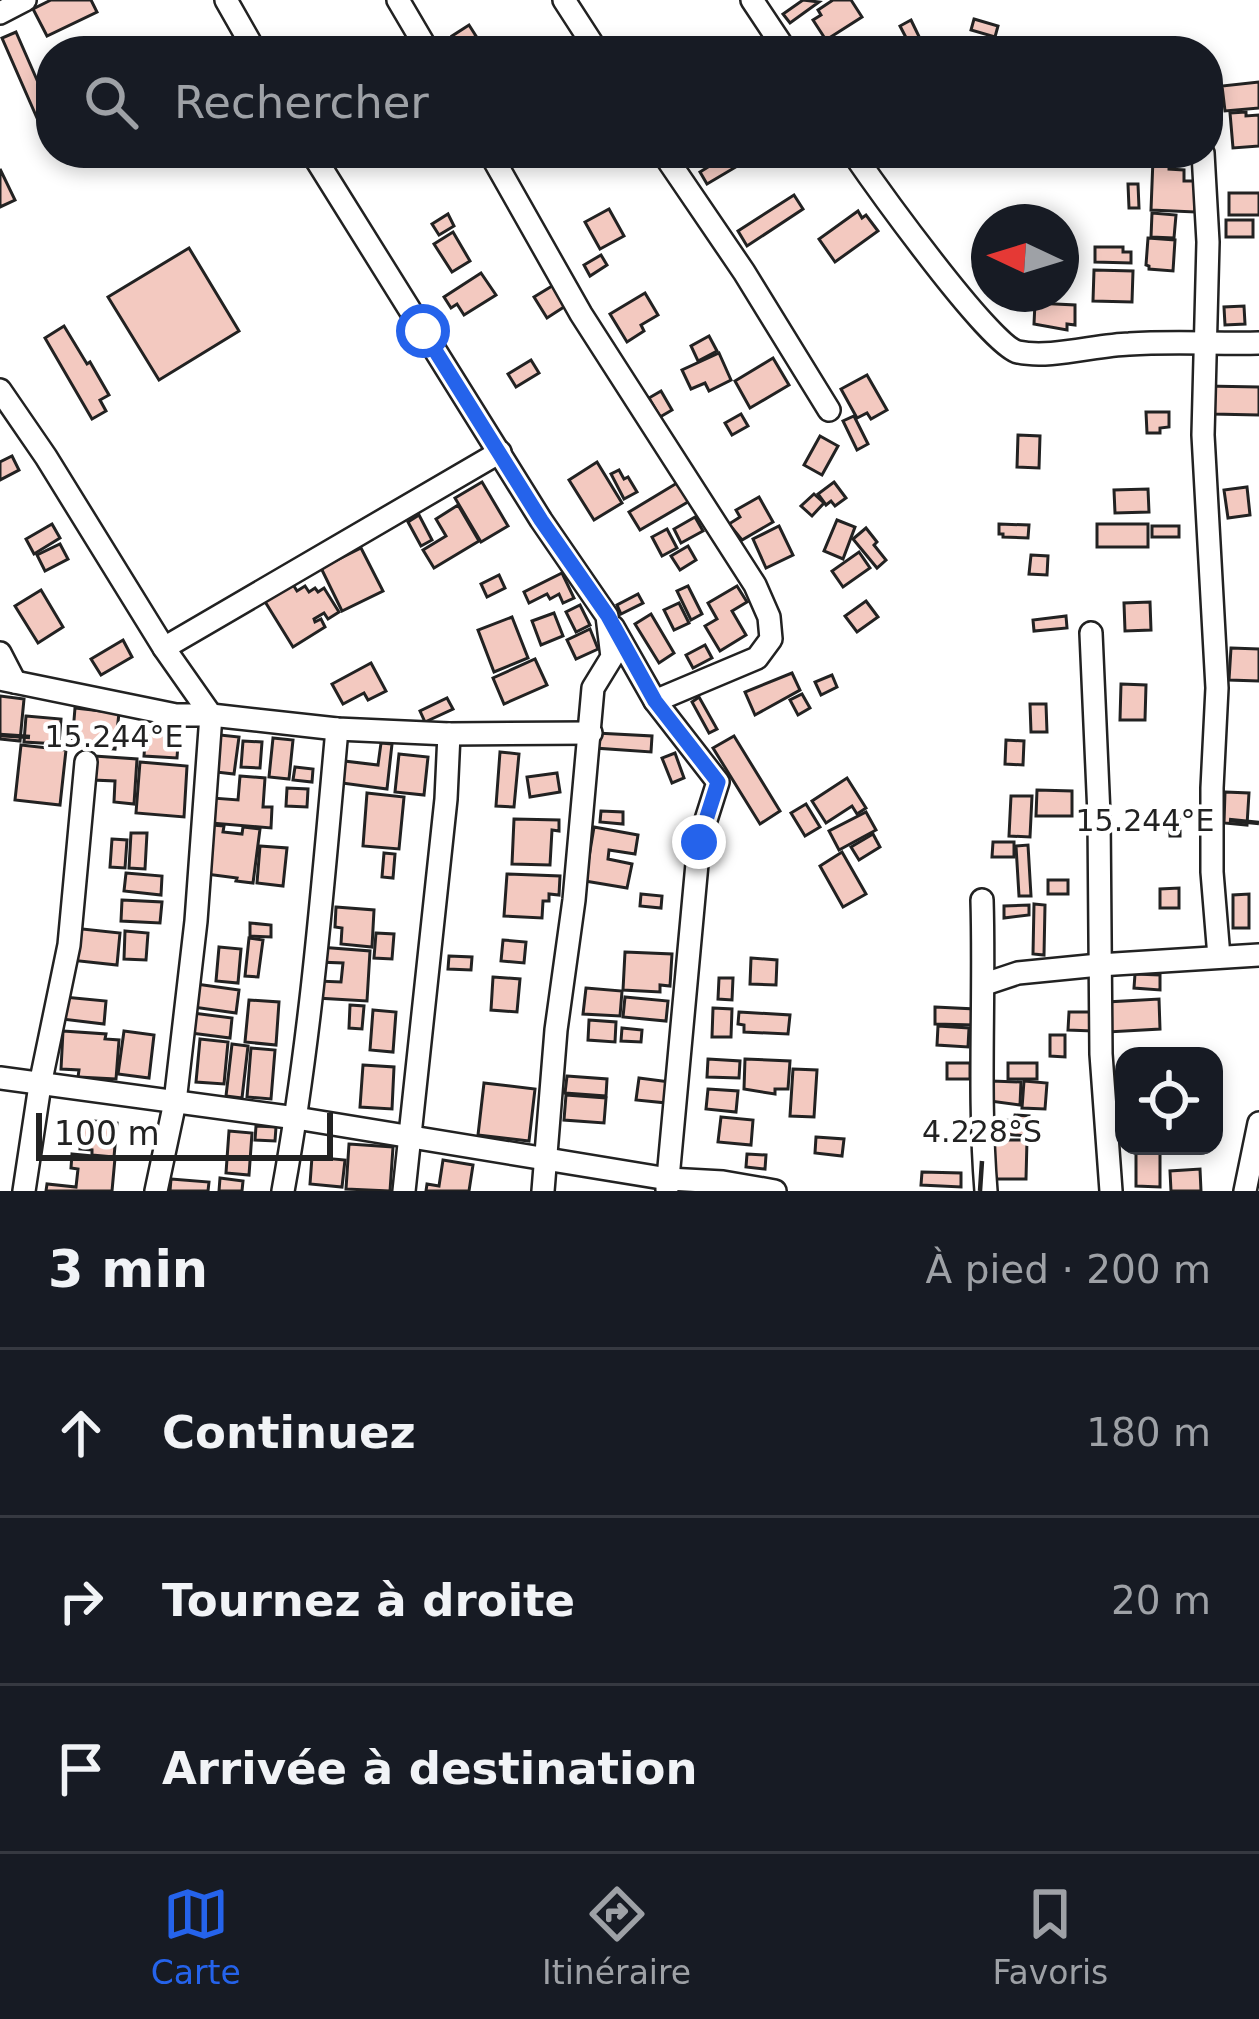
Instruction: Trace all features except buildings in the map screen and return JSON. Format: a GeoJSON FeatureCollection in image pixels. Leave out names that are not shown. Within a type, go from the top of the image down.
{"type":"FeatureCollection","features":[{"type":"Feature","properties":{"kind":"street"},"geometry":{"type":"LineString","coordinates":[[0,13],[25,0]]}},
{"type":"Feature","properties":{"kind":"street"},"geometry":{"type":"LineString","coordinates":[[226,0],[246,36]]}},
{"type":"Feature","properties":{"kind":"street"},"geometry":{"type":"LineString","coordinates":[[398,0],[419,36]]}},
{"type":"Feature","properties":{"kind":"street"},"geometry":{"type":"LineString","coordinates":[[564,0],[587,36]]}},
{"type":"Feature","properties":{"kind":"street"},"geometry":{"type":"LineString","coordinates":[[752,0],[776,36]]}},
{"type":"Feature","properties":{"kind":"street"},"geometry":{"type":"LineString","coordinates":[[321,168],[541,520],[608,616],[655,701],[718,782],[699,842],[667,1185]]}},
{"type":"Feature","properties":{"kind":"street"},"geometry":{"type":"LineString","coordinates":[[498,168],[580,314],[755,585],[769,617],[771,640],[757,658],[655,701]]}},
{"type":"Feature","properties":{"kind":"street"},"geometry":{"type":"LineString","coordinates":[[673,168],[829,410]]}},
{"type":"Feature","properties":{"kind":"street"},"geometry":{"type":"LineString","coordinates":[[863,168],[980,320],[1017,352],[1123,344],[1259,343]]}},
{"type":"Feature","properties":{"kind":"street"},"geometry":{"type":"LineString","coordinates":[[1204,168],[1208,242],[1203,435],[1217,688],[1212,872],[1219,957]]}},
{"type":"Feature","properties":{"kind":"street"},"geometry":{"type":"LineString","coordinates":[[0,390],[212,716],[196,921],[175,1102],[156,1191]]}},
{"type":"Feature","properties":{"kind":"street"},"geometry":{"type":"LineString","coordinates":[[164,648],[500,452]]}},
{"type":"Feature","properties":{"kind":"street"},"geometry":{"type":"LineString","coordinates":[[543,1191],[593,688],[612,657],[608,616]]}},
{"type":"Feature","properties":{"kind":"street"},"geometry":{"type":"LineString","coordinates":[[1091,633],[1099,815],[1100,1054],[1111,1191]]}},
{"type":"Feature","properties":{"kind":"street"},"geometry":{"type":"LineString","coordinates":[[0,653],[8,680],[176,715],[449,734],[591,733]]}},
{"type":"Feature","properties":{"kind":"street"},"geometry":{"type":"LineString","coordinates":[[283,1191],[320,914],[337,729]]}},
{"type":"Feature","properties":{"kind":"street"},"geometry":{"type":"LineString","coordinates":[[404,1191],[449,734]]}},
{"type":"Feature","properties":{"kind":"street"},"geometry":{"type":"LineString","coordinates":[[24,1191],[69,945],[86,762]]}},
{"type":"Feature","properties":{"kind":"street"},"geometry":{"type":"LineString","coordinates":[[982,900],[986,1191]]}},
{"type":"Feature","properties":{"kind":"street"},"geometry":{"type":"LineString","coordinates":[[985,984],[1018,974],[1099,965],[1259,956]]}},
{"type":"Feature","properties":{"kind":"street"},"geometry":{"type":"LineString","coordinates":[[0,1078],[296,1118],[548,1159],[667,1185],[723,1182],[775,1191]]}},
{"type":"Feature","properties":{"kind":"street"},"geometry":{"type":"LineString","coordinates":[[1245,1191],[1259,1123]]}},
{"type":"Feature","properties":{"kind":"route"},"geometry":{"type":"LineString","coordinates":[[423,331],[541,520],[608,616],[655,701],[718,782],[699,842]]}}]}
